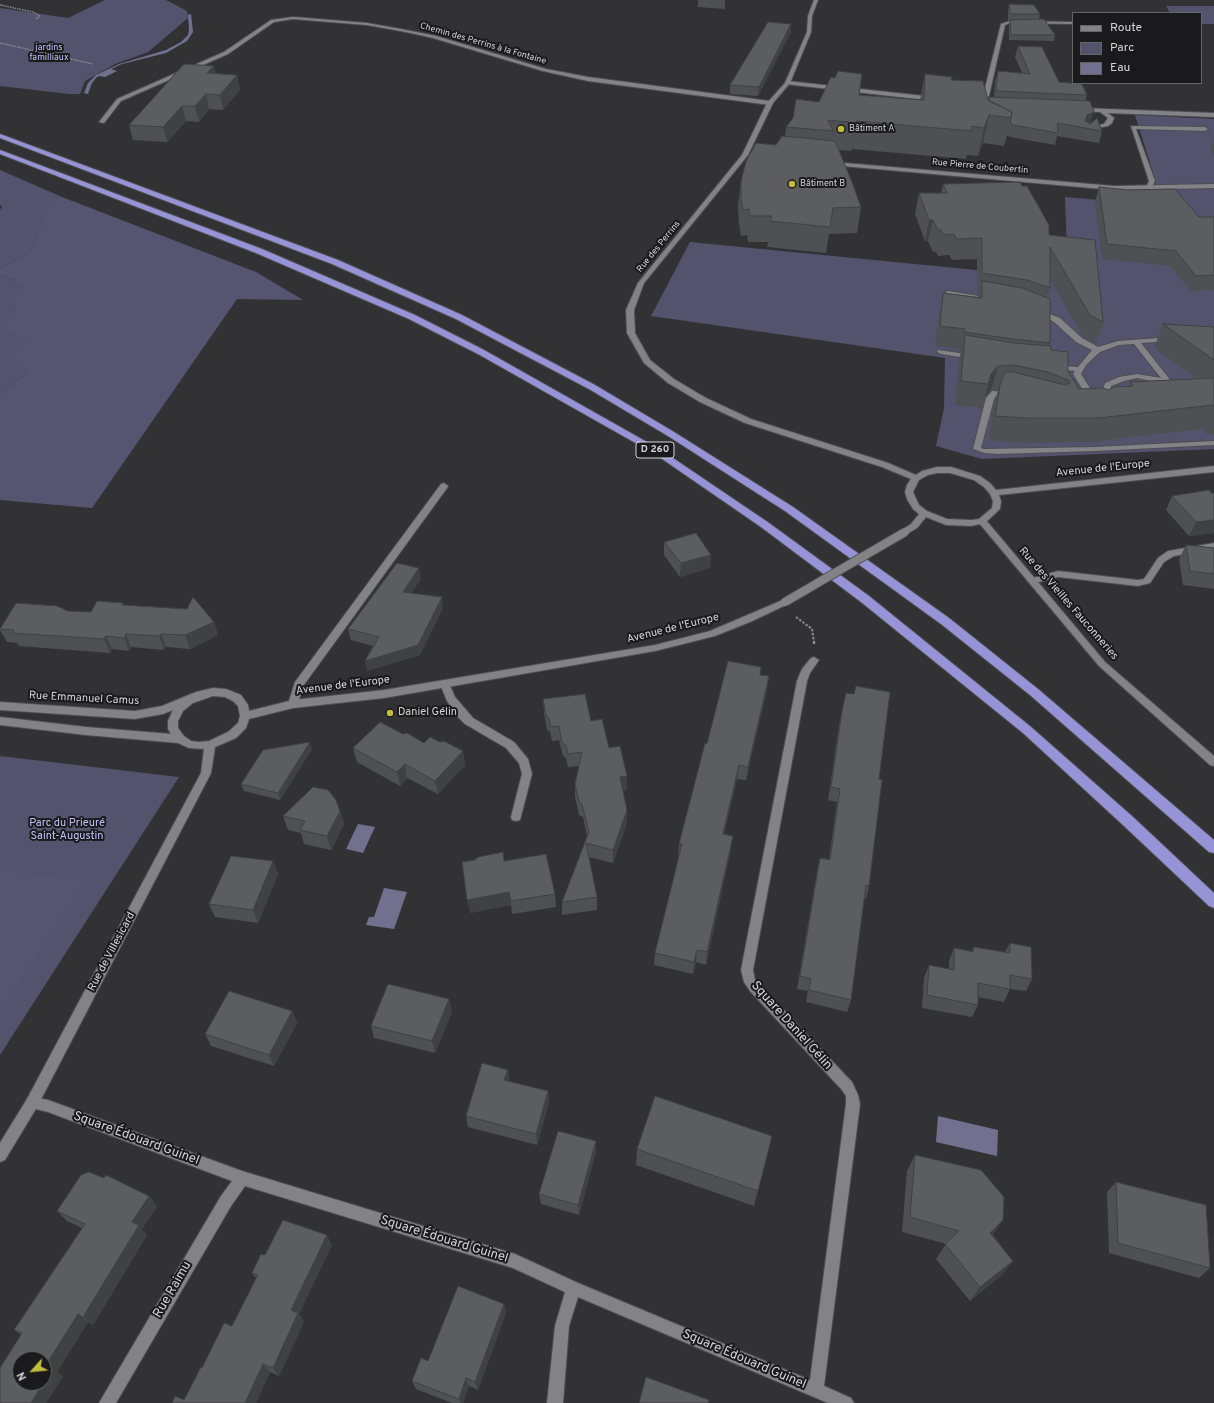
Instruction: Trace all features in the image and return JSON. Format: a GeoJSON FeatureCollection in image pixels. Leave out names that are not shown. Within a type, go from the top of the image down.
{"type":"FeatureCollection","features":[{"type":"Feature","properties":{"kind":"highway","name":"D 260"},"geometry":{"type":"LineString","coordinates":[[0,136],[335,262],[459,317],[592,387],[671,434],[788,509],[946,621],[1034,692],[1214,848]]}},
{"type":"Feature","properties":{"kind":"highway","name":"D 260"},"geometry":{"type":"LineString","coordinates":[[0,152],[259,251],[405,314],[534,381],[658,452],[765,525],[865,599],[1027,730],[1128,820],[1214,902]]}},
{"type":"Feature","properties":{"kind":"street","name":"Rue des Perrins"},"geometry":{"type":"LineString","coordinates":[[816,0],[810,16],[808,32],[787,83],[770,103],[748,156],[641,283],[630,310],[631,333],[647,361],[671,380],[703,400],[748,421],[885,465],[916,478]]}},
{"type":"Feature","properties":{"kind":"street","name":"Chemin des Perrins à la Fontaine"},"geometry":{"type":"LineString","coordinates":[[102,122],[119,100],[226,53],[273,21],[293,18],[367,24],[406,31],[434,37],[545,70],[588,79],[770,103]]}},
{"type":"Feature","properties":{"kind":"street"},"geometry":{"type":"LineString","coordinates":[[973,103],[984,106],[1003,24],[1010,22],[1072,23]]}},
{"type":"Feature","properties":{"kind":"street"},"geometry":{"type":"LineString","coordinates":[[787,83],[942,100]]}},
{"type":"Feature","properties":{"kind":"street"},"geometry":{"type":"LineString","coordinates":[[1076,110],[1214,115]]}},
{"type":"Feature","properties":{"kind":"street"},"geometry":{"type":"LineString","coordinates":[[1086,132],[1086,129],[1090,127],[1106,125],[1110,122],[1111,118],[1100,110]]}},
{"type":"Feature","properties":{"kind":"street"},"geometry":{"type":"LineString","coordinates":[[1149,188],[1152,181],[1133,127],[1205,129]]}},
{"type":"Feature","properties":{"kind":"street","name":"Rue Pierre de Coubertin"},"geometry":{"type":"LineString","coordinates":[[826,163],[1114,188],[1214,186]]}},
{"type":"Feature","properties":{"kind":"street"},"geometry":{"type":"LineString","coordinates":[[948,293],[996,300]]}},
{"type":"Feature","properties":{"kind":"street"},"geometry":{"type":"LineString","coordinates":[[1032,310],[1057,320],[1079,340],[1096,350]]}},
{"type":"Feature","properties":{"kind":"street"},"geometry":{"type":"LineString","coordinates":[[1177,340],[1118,343],[1096,350],[1083,364],[1077,374],[1096,404],[1116,402],[1106,392],[1108,386],[1122,379],[1137,376],[1169,383],[1182,389]]}},
{"type":"Feature","properties":{"kind":"street"},"geometry":{"type":"LineString","coordinates":[[1135,341],[1169,383]]}},
{"type":"Feature","properties":{"kind":"street"},"geometry":{"type":"LineString","coordinates":[[941,352],[978,358]]}},
{"type":"Feature","properties":{"kind":"street"},"geometry":{"type":"LineString","coordinates":[[1043,366],[1080,369]]}},
{"type":"Feature","properties":{"kind":"street"},"geometry":{"type":"LineString","coordinates":[[1022,396],[1006,393],[995,393],[990,398],[977,448],[984,451],[997,452],[1214,443]]}},
{"type":"Feature","properties":{"kind":"street","name":"Avenue de l'Europe"},"geometry":{"type":"LineString","coordinates":[[994,493],[1214,469]]}},
{"type":"Feature","properties":{"kind":"street"},"geometry":{"type":"LineString","coordinates":[[937,470],[951,470],[977,478],[987,484],[994,493],[997,501],[996,509],[982,521],[971,523],[953,523],[934,519],[924,514],[911,499],[909,492],[911,484],[916,478],[925,473],[937,470]]}},
{"type":"Feature","properties":{"kind":"street"},"geometry":{"type":"LineString","coordinates":[[293,704],[298,685],[444,486]]}},
{"type":"Feature","properties":{"kind":"street","name":"Avenue de l'Europe"},"geometry":{"type":"LineString","coordinates":[[245,716],[293,704],[359,698],[655,648],[712,634],[783,603],[905,532],[914,526],[924,514]]}},
{"type":"Feature","properties":{"kind":"street","name":"Rue des Vieilles Fauconneries"},"geometry":{"type":"LineString","coordinates":[[982,521],[1102,664],[1214,762]]}},
{"type":"Feature","properties":{"kind":"street"},"geometry":{"type":"LineString","coordinates":[[1032,581],[1058,574],[1138,583],[1147,580],[1161,560],[1171,553],[1214,546]]}},
{"type":"Feature","properties":{"kind":"street","name":"Square Daniel Gélin"},"geometry":{"type":"LineString","coordinates":[[814,660],[805,672],[802,681],[747,970],[750,982],[754,987],[847,1086],[852,1095],[853,1104],[816,1390]]}},
{"type":"Feature","properties":{"kind":"street"},"geometry":{"type":"LineString","coordinates":[[445,684],[451,698],[469,721],[510,746],[518,753],[524,762],[527,774],[516,817]]}},
{"type":"Feature","properties":{"kind":"street"},"geometry":{"type":"LineString","coordinates":[[0,721],[86,731],[180,739],[189,744],[199,746],[210,745],[232,735],[242,725],[245,716],[243,704],[237,698],[226,693],[213,692],[200,695],[189,700],[179,709],[173,721],[173,729],[180,739]]}},
{"type":"Feature","properties":{"kind":"street","name":"Rue Emmanuel Camus"},"geometry":{"type":"LineString","coordinates":[[0,706],[135,715],[163,710],[189,700]]}},
{"type":"Feature","properties":{"kind":"street","name":"Rue de Villesicard"},"geometry":{"type":"LineString","coordinates":[[0,1155],[32,1103],[206,773],[210,745]]}},
{"type":"Feature","properties":{"kind":"street","name":"Square Édouard Guinel"},"geometry":{"type":"LineString","coordinates":[[32,1103],[48,1106],[242,1178],[515,1261],[573,1288],[846,1403]]}},
{"type":"Feature","properties":{"kind":"street","name":"Rue Raimu"},"geometry":{"type":"LineString","coordinates":[[107,1403],[226,1201],[242,1178]]}},
{"type":"Feature","properties":{"kind":"street"},"geometry":{"type":"LineString","coordinates":[[555,1403],[562,1326],[573,1288]]}},
{"type":"Feature","properties":{"kind":"path"},"geometry":{"type":"LineString","coordinates":[[0,5],[33,12],[40,16],[36,19]]}},
{"type":"Feature","properties":{"kind":"path"},"geometry":{"type":"LineString","coordinates":[[0,43],[93,64]]}},
{"type":"Feature","properties":{"kind":"path"},"geometry":{"type":"LineString","coordinates":[[783,603],[812,629],[814,660]]}},
{"type":"Feature","properties":{"kind":"green space","name":"jardins familliaux"},"geometry":{"type":"Polygon","coordinates":[[[105,0],[166,0],[187,11],[188,18],[148,52],[115,64],[85,81],[80,94],[0,86],[0,8],[68,18],[105,0]]]}},
{"type":"Feature","properties":{"kind":"green space"},"geometry":{"type":"Polygon","coordinates":[[[1166,6],[1214,6],[1214,24],[1202,24],[1202,12],[1169,12],[1166,6]]]}},
{"type":"Feature","properties":{"kind":"green space"},"geometry":{"type":"Polygon","coordinates":[[[1135,115],[1214,119],[1214,449],[982,459],[936,446],[944,408],[945,358],[651,316],[690,242],[1068,279],[1065,197],[1123,202],[1152,190],[1156,182],[1135,115]]]}},
{"type":"Feature","properties":{"kind":"green space"},"geometry":{"type":"Polygon","coordinates":[[[0,170],[62,197],[49,205],[32,250],[0,270],[0,209],[2,208],[0,204],[0,170]]]}},
{"type":"Feature","properties":{"kind":"green space"},"geometry":{"type":"Polygon","coordinates":[[[0,275],[14,280],[23,287],[16,306],[6,318],[29,340],[30,372],[0,394],[0,275]]]}},
{"type":"Feature","properties":{"kind":"green space","name":"Parc du Prieuré Saint-Augustin"},"geometry":{"type":"Polygon","coordinates":[[[0,756],[179,777],[0,1055],[0,756]]]}},
{"type":"Feature","properties":{"kind":"shaded area"},"geometry":{"type":"Polygon","coordinates":[[[62,197],[256,272],[303,300],[237,299],[92,508],[0,500],[0,394],[30,372],[13,354],[29,340],[7,331],[6,318],[16,306],[14,295],[23,287],[14,280],[0,275],[0,270],[32,250],[49,204],[62,197]]]}},
{"type":"Feature","properties":{"kind":"shaded area"},"geometry":{"type":"Polygon","coordinates":[[[0,871],[85,880],[0,1012],[0,871]]]}},
{"type":"Feature","properties":{"kind":"water"},"geometry":{"type":"Polygon","coordinates":[[[191,14],[193,32],[187,41],[166,53],[122,64],[111,69],[117,71],[105,77],[99,76],[96,78],[92,83],[88,94],[84,93],[88,83],[96,75],[119,64],[166,50],[181,42],[188,35],[188,15],[191,14]]]}},
{"type":"Feature","properties":{"kind":"water"},"geometry":{"type":"Polygon","coordinates":[[[358,824],[375,827],[363,853],[346,849],[358,824]]]}},
{"type":"Feature","properties":{"kind":"water"},"geometry":{"type":"Polygon","coordinates":[[[384,888],[407,892],[394,929],[366,925],[369,917],[374,917],[384,888]]]}},
{"type":"Feature","properties":{"kind":"water"},"geometry":{"type":"Polygon","coordinates":[[[938,1116],[998,1130],[997,1156],[936,1142],[938,1116]]]}},
{"type":"Feature","properties":{"kind":"building"},"geometry":{"type":"Polygon","coordinates":[[[1009,4],[1034,5],[1040,14],[1010,14],[1009,4]]]}},
{"type":"Feature","properties":{"kind":"building"},"geometry":{"type":"Polygon","coordinates":[[[1044,19],[1055,35],[1011,35],[1010,20],[1044,19]]]}},
{"type":"Feature","properties":{"kind":"building"},"geometry":{"type":"Polygon","coordinates":[[[768,22],[791,24],[759,87],[730,85],[768,22]]]}},
{"type":"Feature","properties":{"kind":"building"},"geometry":{"type":"Polygon","coordinates":[[[1018,46],[1042,47],[1059,82],[1082,84],[1087,95],[996,91],[998,71],[1030,74],[1018,46]]]}},
{"type":"Feature","properties":{"kind":"building"},"geometry":{"type":"Polygon","coordinates":[[[184,64],[214,66],[207,73],[237,75],[220,95],[206,94],[195,106],[182,106],[163,127],[129,125],[184,64]]]}},
{"type":"Feature","properties":{"kind":"building"},"geometry":{"type":"Polygon","coordinates":[[[838,71],[862,74],[859,95],[924,100],[925,74],[952,77],[951,80],[983,81],[988,100],[1012,112],[1011,118],[989,115],[984,128],[972,126],[972,131],[828,120],[833,131],[786,127],[793,118],[796,99],[819,102],[831,77],[835,78],[838,71]]]}},
{"type":"Feature","properties":{"kind":"building"},"geometry":{"type":"Polygon","coordinates":[[[989,97],[1090,101],[1094,112],[1087,115],[1085,121],[1090,124],[1097,118],[1102,131],[1057,123],[1058,133],[1013,125],[1010,123],[1012,112],[989,101],[989,97]]]}},
{"type":"Feature","properties":{"kind":"building"},"geometry":{"type":"Polygon","coordinates":[[[782,136],[835,141],[861,207],[833,208],[830,227],[770,221],[772,216],[750,216],[749,209],[743,210],[741,181],[746,161],[756,143],[776,145],[782,136]]]}},
{"type":"Feature","properties":{"kind":"building"},"geometry":{"type":"Polygon","coordinates":[[[1020,182],[1022,186],[1027,186],[1049,225],[1049,235],[1095,240],[1103,322],[1090,315],[1050,247],[1050,288],[1027,280],[982,273],[982,238],[956,239],[954,234],[943,235],[941,230],[938,230],[933,220],[929,220],[919,193],[947,193],[943,184],[1020,182]]]}},
{"type":"Feature","properties":{"kind":"building"},"geometry":{"type":"Polygon","coordinates":[[[1099,187],[1128,190],[1175,189],[1199,217],[1214,217],[1214,275],[1196,276],[1176,251],[1107,244],[1099,187]]]}},
{"type":"Feature","properties":{"kind":"building"},"geometry":{"type":"Polygon","coordinates":[[[982,281],[1022,288],[1050,299],[1050,343],[964,332],[965,329],[940,326],[943,293],[982,298],[982,281]]]}},
{"type":"Feature","properties":{"kind":"building"},"geometry":{"type":"Polygon","coordinates":[[[1163,324],[1214,327],[1214,360],[1163,324]]]}},
{"type":"Feature","properties":{"kind":"building"},"geometry":{"type":"Polygon","coordinates":[[[965,335],[1014,343],[1051,346],[1051,350],[1068,352],[1068,371],[1079,389],[1103,388],[1109,390],[1114,387],[1133,386],[1130,382],[1214,378],[1214,406],[1212,405],[1099,418],[1027,418],[995,416],[1000,385],[1005,372],[1013,372],[1065,385],[1070,383],[1070,381],[1048,372],[1013,365],[998,366],[991,374],[988,384],[961,381],[965,335]]]}},
{"type":"Feature","properties":{"kind":"building"},"geometry":{"type":"Polygon","coordinates":[[[1209,490],[1211,493],[1214,493],[1214,520],[1196,522],[1172,496],[1209,490]]]}},
{"type":"Feature","properties":{"kind":"building"},"geometry":{"type":"Polygon","coordinates":[[[696,533],[711,555],[681,563],[664,542],[696,533]]]}},
{"type":"Feature","properties":{"kind":"building"},"geometry":{"type":"Polygon","coordinates":[[[1186,545],[1214,548],[1214,574],[1190,571],[1186,545]]]}},
{"type":"Feature","properties":{"kind":"building"},"geometry":{"type":"Polygon","coordinates":[[[397,563],[419,568],[403,592],[442,597],[418,645],[365,661],[379,637],[348,629],[397,563]]]}},
{"type":"Feature","properties":{"kind":"building"},"geometry":{"type":"Polygon","coordinates":[[[193,597],[214,622],[185,635],[161,634],[159,636],[126,634],[124,638],[106,636],[104,639],[12,633],[14,630],[0,629],[16,603],[57,606],[68,611],[91,612],[97,601],[123,603],[122,605],[187,609],[193,597]]]}},
{"type":"Feature","properties":{"kind":"building"},"geometry":{"type":"Polygon","coordinates":[[[728,661],[761,667],[760,675],[769,676],[748,767],[739,765],[723,834],[733,836],[707,952],[697,950],[694,962],[655,953],[682,844],[679,844],[728,661]]]}},
{"type":"Feature","properties":{"kind":"building"},"geometry":{"type":"Polygon","coordinates":[[[856,686],[890,692],[879,779],[882,780],[869,886],[866,885],[851,1000],[809,990],[811,979],[800,976],[820,858],[830,860],[840,789],[831,787],[842,711],[846,693],[854,694],[856,686]]]}},
{"type":"Feature","properties":{"kind":"building"},"geometry":{"type":"Polygon","coordinates":[[[585,694],[591,721],[602,719],[609,748],[620,746],[627,776],[620,777],[627,810],[613,850],[586,843],[597,897],[562,902],[589,832],[575,784],[582,752],[568,754],[566,745],[562,743],[559,726],[551,727],[549,718],[546,716],[543,699],[585,694]]]}},
{"type":"Feature","properties":{"kind":"building"},"geometry":{"type":"Polygon","coordinates":[[[380,722],[403,734],[407,733],[424,743],[430,737],[440,742],[444,741],[463,751],[435,781],[405,764],[397,772],[353,748],[380,722]]]}},
{"type":"Feature","properties":{"kind":"building"},"geometry":{"type":"Polygon","coordinates":[[[310,742],[278,793],[241,784],[263,750],[310,742]]]}},
{"type":"Feature","properties":{"kind":"building"},"geometry":{"type":"Polygon","coordinates":[[[313,787],[328,790],[336,800],[340,811],[327,836],[300,830],[305,821],[283,816],[313,787]]]}},
{"type":"Feature","properties":{"kind":"building"},"geometry":{"type":"Polygon","coordinates":[[[503,852],[504,861],[546,854],[555,894],[511,901],[509,892],[467,900],[462,862],[503,852]]]}},
{"type":"Feature","properties":{"kind":"building"},"geometry":{"type":"Polygon","coordinates":[[[231,856],[273,861],[253,910],[209,904],[231,856]]]}},
{"type":"Feature","properties":{"kind":"building"},"geometry":{"type":"Polygon","coordinates":[[[1010,943],[1031,947],[1032,979],[1010,975],[1010,989],[978,983],[978,1005],[927,995],[929,965],[954,970],[954,948],[973,952],[974,947],[1010,953],[1010,943]]]}},
{"type":"Feature","properties":{"kind":"building"},"geometry":{"type":"Polygon","coordinates":[[[388,984],[449,999],[432,1041],[371,1026],[388,984]]]}},
{"type":"Feature","properties":{"kind":"building"},"geometry":{"type":"Polygon","coordinates":[[[229,991],[292,1011],[269,1055],[205,1034],[229,991]]]}},
{"type":"Feature","properties":{"kind":"building"},"geometry":{"type":"Polygon","coordinates":[[[482,1063],[508,1070],[504,1080],[548,1091],[536,1134],[466,1116],[482,1063]]]}},
{"type":"Feature","properties":{"kind":"building"},"geometry":{"type":"Polygon","coordinates":[[[655,1096],[772,1136],[758,1191],[637,1149],[655,1096]]]}},
{"type":"Feature","properties":{"kind":"building"},"geometry":{"type":"Polygon","coordinates":[[[558,1131],[596,1141],[578,1205],[539,1194],[558,1131]]]}},
{"type":"Feature","properties":{"kind":"building"},"geometry":{"type":"Polygon","coordinates":[[[915,1155],[981,1170],[1004,1197],[1003,1220],[990,1233],[1013,1261],[980,1287],[945,1244],[959,1231],[910,1217],[915,1155]]]}},
{"type":"Feature","properties":{"kind":"building"},"geometry":{"type":"Polygon","coordinates":[[[89,1172],[104,1178],[106,1175],[149,1196],[132,1222],[139,1225],[83,1317],[78,1314],[52,1355],[52,1351],[12,1351],[12,1391],[38,1391],[31,1403],[0,1403],[0,1368],[22,1333],[14,1330],[85,1224],[57,1211],[81,1175],[89,1172]]]}},
{"type":"Feature","properties":{"kind":"building"},"geometry":{"type":"Polygon","coordinates":[[[1116,1182],[1206,1205],[1210,1268],[1118,1243],[1116,1182]]]}},
{"type":"Feature","properties":{"kind":"building"},"geometry":{"type":"Polygon","coordinates":[[[283,1220],[327,1235],[291,1310],[298,1313],[273,1368],[263,1364],[245,1403],[172,1403],[175,1396],[184,1400],[201,1367],[202,1368],[224,1323],[232,1326],[258,1275],[252,1273],[261,1254],[265,1255],[283,1220]]]}},
{"type":"Feature","properties":{"kind":"building"},"geometry":{"type":"Polygon","coordinates":[[[458,1286],[504,1304],[475,1382],[466,1378],[459,1399],[412,1381],[421,1358],[428,1361],[458,1286]]]}},
{"type":"Feature","properties":{"kind":"building"},"geometry":{"type":"Polygon","coordinates":[[[646,1377],[709,1400],[708,1403],[639,1403],[646,1377]]]}},
{"type":"Feature","properties":{"kind":"place","name":"Bâtiment A"},"geometry":{"type":"Point","coordinates":[841,129]}},
{"type":"Feature","properties":{"kind":"place","name":"Bâtiment B"},"geometry":{"type":"Point","coordinates":[792,184]}},
{"type":"Feature","properties":{"kind":"place","name":"Daniel Gélin"},"geometry":{"type":"Point","coordinates":[390,713]}}]}
